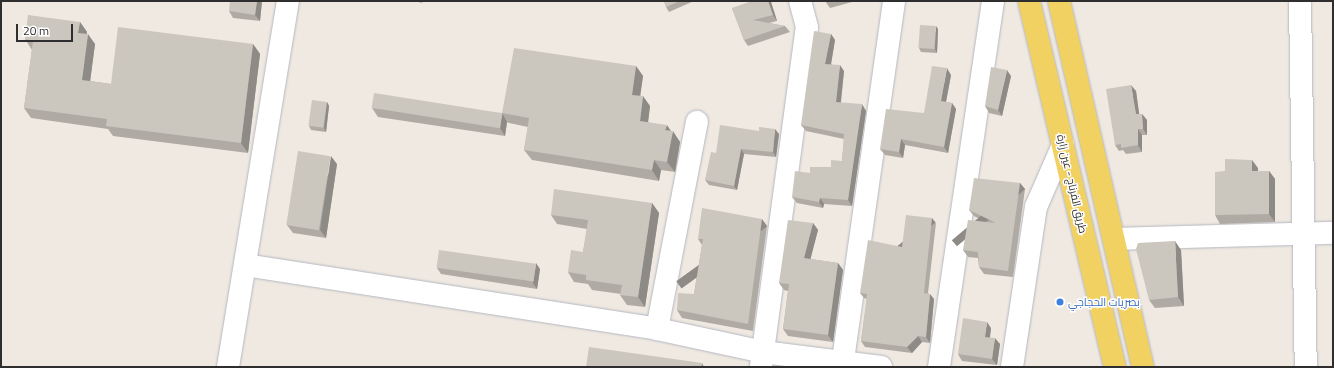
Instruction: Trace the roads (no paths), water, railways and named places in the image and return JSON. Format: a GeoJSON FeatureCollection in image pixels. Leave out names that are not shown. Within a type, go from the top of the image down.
{"type":"FeatureCollection","features":[{"type":"Feature","properties":{"kind":"main road","name":"طريق الفرناج - عين زارة"},"geometry":{"type":"LineString","coordinates":[[1029,1],[1115,367]]}},
{"type":"Feature","properties":{"kind":"main road"},"geometry":{"type":"LineString","coordinates":[[1059,1],[1115,239],[1143,367]]}},
{"type":"Feature","properties":{"kind":"street"},"geometry":{"type":"LineString","coordinates":[[228,367],[288,1]]}},
{"type":"Feature","properties":{"kind":"street"},"geometry":{"type":"LineString","coordinates":[[762,360],[807,27],[800,1]]}},
{"type":"Feature","properties":{"kind":"street"},"geometry":{"type":"LineString","coordinates":[[843,360],[894,1]]}},
{"type":"Feature","properties":{"kind":"street"},"geometry":{"type":"LineString","coordinates":[[939,367],[993,1]]}},
{"type":"Feature","properties":{"kind":"street"},"geometry":{"type":"LineString","coordinates":[[1300,1],[1306,235],[1306,367]]}},
{"type":"Feature","properties":{"kind":"street"},"geometry":{"type":"LineString","coordinates":[[657,329],[697,122]]}},
{"type":"Feature","properties":{"kind":"street"},"geometry":{"type":"LineString","coordinates":[[1012,367],[1036,207],[1063,145]]}},
{"type":"Feature","properties":{"kind":"street"},"geometry":{"type":"LineString","coordinates":[[1115,239],[1306,235],[1333,233]]}},
{"type":"Feature","properties":{"kind":"street"},"geometry":{"type":"LineString","coordinates":[[245,265],[657,329],[762,360],[843,360],[881,367]]}},
{"type":"Feature","properties":{"kind":"place","name":"بصريات الحجاجي"},"geometry":{"type":"Point","coordinates":[1060,302]}}]}
